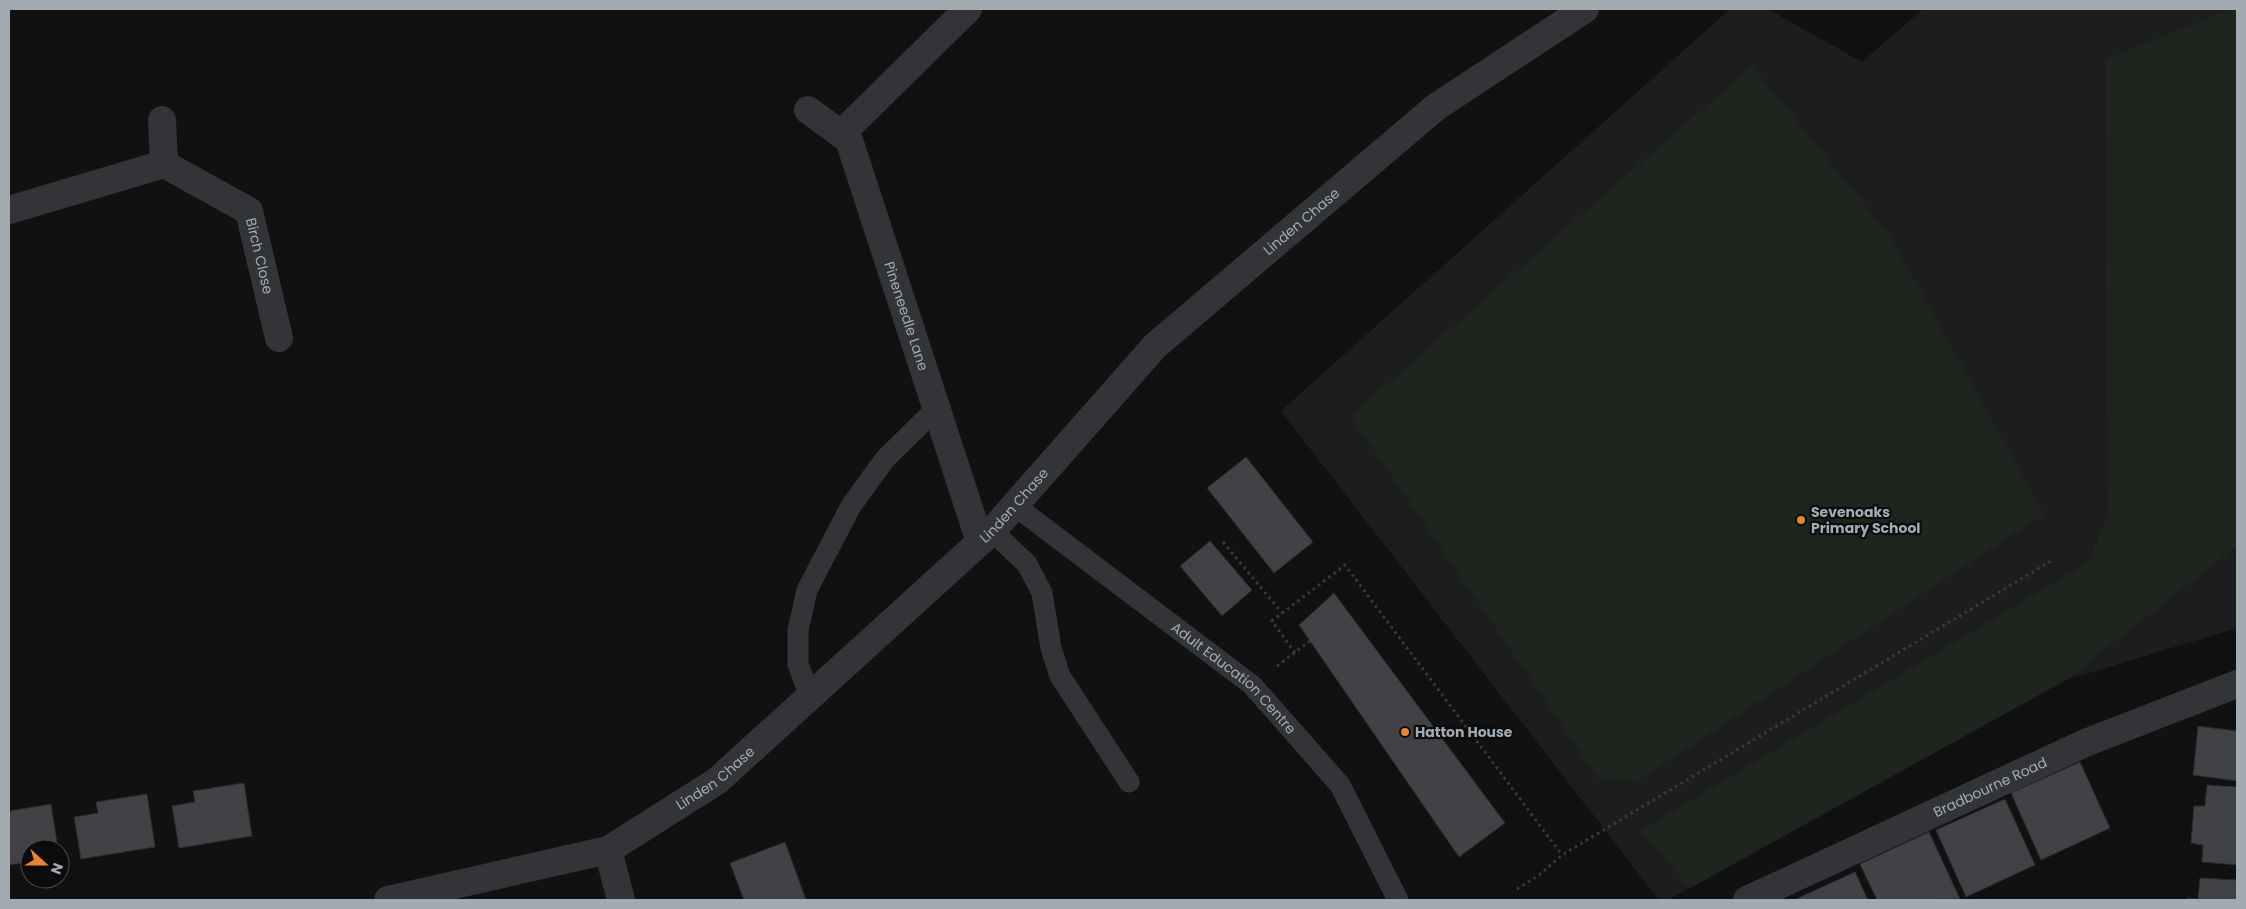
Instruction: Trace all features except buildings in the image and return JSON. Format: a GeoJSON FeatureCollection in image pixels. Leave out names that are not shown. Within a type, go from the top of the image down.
{"type":"FeatureCollection","features":[{"type":"Feature","properties":{"kind":"street"},"geometry":{"type":"LineString","coordinates":[[841,134],[968,9]]}},
{"type":"Feature","properties":{"kind":"street","name":"Linden Chase"},"geometry":{"type":"LineString","coordinates":[[388,900],[608,850],[717,781],[986,536],[1155,346],[1436,107],[1585,9]]}},
{"type":"Feature","properties":{"kind":"street","name":"Pineneedle Lane"},"geometry":{"type":"LineString","coordinates":[[808,110],[850,140],[937,408],[986,536]]}},
{"type":"Feature","properties":{"kind":"street"},"geometry":{"type":"LineString","coordinates":[[9,210],[164,164],[162,120]]}},
{"type":"Feature","properties":{"kind":"street","name":"Birch Close"},"geometry":{"type":"LineString","coordinates":[[164,164],[249,211],[279,338]]}},
{"type":"Feature","properties":{"kind":"street","name":"Bradbourne Road"},"geometry":{"type":"LineString","coordinates":[[1747,900],[2085,743],[2237,684]]}},
{"type":"Feature","properties":{"kind":"street"},"geometry":{"type":"LineString","coordinates":[[608,850],[621,900]]}},
{"type":"Feature","properties":{"kind":"lane"},"geometry":{"type":"LineString","coordinates":[[810,696],[798,664],[798,630],[807,590],[851,506],[885,459],[937,408]]}},
{"type":"Feature","properties":{"kind":"lane","name":"Adult Education Centre"},"geometry":{"type":"LineString","coordinates":[[1014,505],[1252,685],[1340,785],[1398,900]]}},
{"type":"Feature","properties":{"kind":"lane"},"geometry":{"type":"LineString","coordinates":[[986,536],[1027,564],[1042,593],[1051,648],[1060,676],[1129,782]]}},
{"type":"Feature","properties":{"kind":"path"},"geometry":{"type":"LineString","coordinates":[[1223,542],[1282,613]]}},
{"type":"Feature","properties":{"kind":"path"},"geometry":{"type":"LineString","coordinates":[[1518,889],[1540,875],[1562,855],[2051,561]]}},
{"type":"Feature","properties":{"kind":"path"},"geometry":{"type":"LineString","coordinates":[[1295,653],[1272,621],[1345,565],[1562,855]]}},
{"type":"Feature","properties":{"kind":"path"},"geometry":{"type":"LineString","coordinates":[[1252,685],[1310,641]]}},
{"type":"Feature","properties":{"kind":"shaded area","name":"Sevenoaks Primary School"},"geometry":{"type":"Polygon","coordinates":[[[1730,9],[1768,9],[1862,62],[1923,9],[2237,9],[2237,628],[2066,680],[1668,900],[1659,900],[1281,411],[1730,9]]]}},
{"type":"Feature","properties":{"kind":"shaded area"},"geometry":{"type":"Polygon","coordinates":[[[2230,9],[2237,9],[2237,546],[2066,680],[1690,888],[1640,831],[2089,562],[2108,513],[2106,59],[2230,9]]]}},
{"type":"Feature","properties":{"kind":"shaded area"},"geometry":{"type":"Polygon","coordinates":[[[1752,66],[1890,236],[2044,514],[1636,782],[1599,779],[1351,416],[1752,66]]]}},
{"type":"Feature","properties":{"kind":"place","name":"Sevenoaks Primary School"},"geometry":{"type":"Point","coordinates":[1801,520]}},
{"type":"Feature","properties":{"kind":"place","name":"Hatton House"},"geometry":{"type":"Point","coordinates":[1405,732]}}]}
